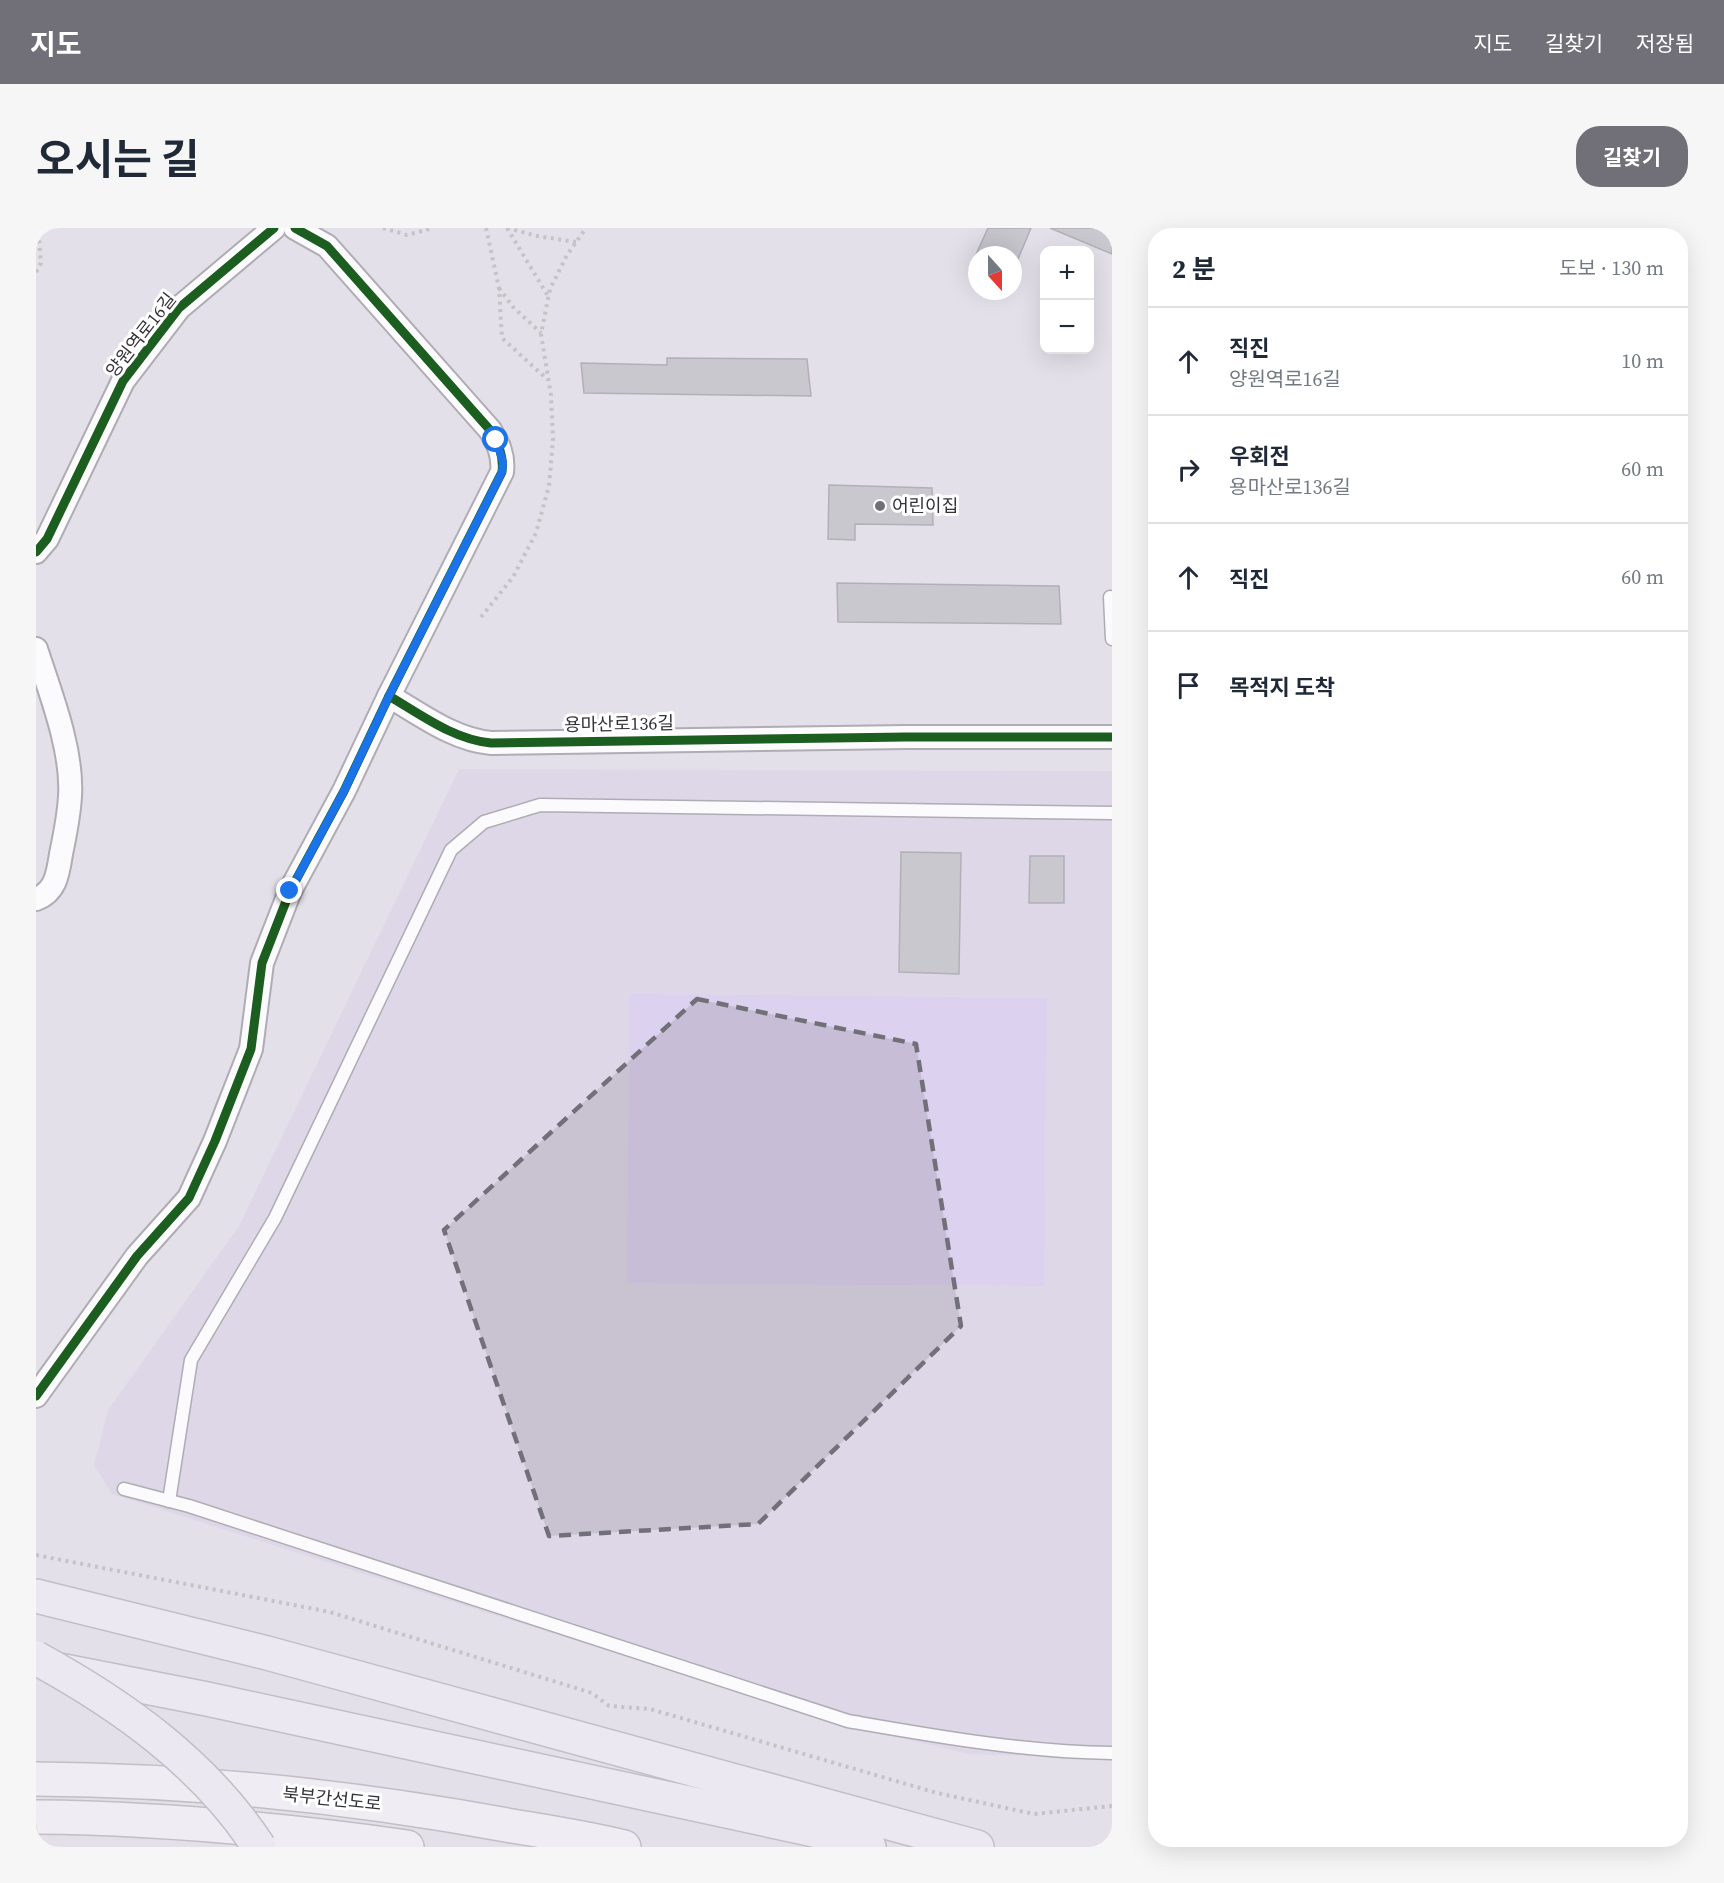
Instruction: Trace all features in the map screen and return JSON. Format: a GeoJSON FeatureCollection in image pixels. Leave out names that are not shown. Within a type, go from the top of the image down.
{"type":"FeatureCollection","features":[{"type":"Feature","properties":{"kind":"highway"},"geometry":{"type":"LineString","coordinates":[[36,1596],[267,1653],[977,1847]]}},
{"type":"Feature","properties":{"kind":"highway"},"geometry":{"type":"LineString","coordinates":[[36,1658],[91,1690],[135,1720],[192,1766],[246,1828],[259,1847]]}},
{"type":"Feature","properties":{"kind":"highway"},"geometry":{"type":"LineString","coordinates":[[36,1666],[207,1699],[814,1830],[869,1847]]}},
{"type":"Feature","properties":{"kind":"highway","name":"북부간선도로"},"geometry":{"type":"LineString","coordinates":[[36,1779],[84,1779],[242,1789],[411,1808],[624,1847]]}},
{"type":"Feature","properties":{"kind":"highway"},"geometry":{"type":"LineString","coordinates":[[36,1817],[182,1823],[407,1847]]}},
{"type":"Feature","properties":{"kind":"street","name":"양원역로16길"},"geometry":{"type":"LineString","coordinates":[[36,552],[47,539],[123,381],[179,308],[274,228]]}},
{"type":"Feature","properties":{"kind":"street"},"geometry":{"type":"LineString","coordinates":[[36,1396],[137,1256],[189,1198],[215,1141],[250,1049],[262,963],[290,891],[344,791],[389,696],[502,472],[501,451],[490,430],[327,246],[295,228]]}},
{"type":"Feature","properties":{"kind":"street"},"geometry":{"type":"LineString","coordinates":[[36,649],[58,717],[66,752],[71,794],[65,835],[53,886],[46,895],[36,898]]}},
{"type":"Feature","properties":{"kind":"street","name":"용마산로136길"},"geometry":{"type":"LineString","coordinates":[[389,696],[460,736],[490,743],[906,737],[1112,737]]}},
{"type":"Feature","properties":{"kind":"lane"},"geometry":{"type":"LineString","coordinates":[[1110,597],[1112,639]]}},
{"type":"Feature","properties":{"kind":"lane"},"geometry":{"type":"LineString","coordinates":[[169,1501],[191,1360],[275,1218],[451,850],[484,822],[540,805],[1112,813]]}},
{"type":"Feature","properties":{"kind":"lane"},"geometry":{"type":"LineString","coordinates":[[124,1489],[169,1501],[848,1721],[956,1739],[1067,1752],[1112,1753]]}},
{"type":"Feature","properties":{"kind":"path"},"geometry":{"type":"LineString","coordinates":[[36,272],[41,263],[38,228]]}},
{"type":"Feature","properties":{"kind":"path"},"geometry":{"type":"LineString","coordinates":[[383,228],[407,235],[433,228]]}},
{"type":"Feature","properties":{"kind":"path"},"geometry":{"type":"LineString","coordinates":[[486,228],[499,288],[502,338],[549,381]]}},
{"type":"Feature","properties":{"kind":"path"},"geometry":{"type":"LineString","coordinates":[[507,228],[537,236],[576,242]]}},
{"type":"Feature","properties":{"kind":"path"},"geometry":{"type":"LineString","coordinates":[[507,228],[548,297]]}},
{"type":"Feature","properties":{"kind":"path"},"geometry":{"type":"LineString","coordinates":[[481,616],[513,577],[536,533],[549,486],[553,439],[549,381],[541,334],[550,289],[586,228]]}},
{"type":"Feature","properties":{"kind":"path"},"geometry":{"type":"LineString","coordinates":[[499,288],[513,307],[541,334]]}},
{"type":"Feature","properties":{"kind":"path"},"geometry":{"type":"LineString","coordinates":[[36,1555],[330,1612],[592,1693],[609,1706],[650,1709],[937,1793],[1034,1814],[1112,1806]]}},
{"type":"Feature","properties":{"kind":"highlighted area"},"geometry":{"type":"Polygon","coordinates":[[[697,999],[916,1044],[961,1326],[758,1524],[549,1536],[444,1230],[697,999]]]}},
{"type":"Feature","properties":{"kind":"shaded area"},"geometry":{"type":"Polygon","coordinates":[[[459,769],[1112,771],[1112,1758],[968,1754],[826,1720],[112,1494],[94,1465],[108,1410],[239,1226],[459,769]]]}},
{"type":"Feature","properties":{"kind":"shaded area"},"geometry":{"type":"Polygon","coordinates":[[[630,994],[1047,998],[1044,1286],[627,1283],[630,994]]]}},
{"type":"Feature","properties":{"kind":"building"},"geometry":{"type":"Polygon","coordinates":[[[988,228],[1031,228],[1022,250],[1022,246],[980,246],[988,228]]]}},
{"type":"Feature","properties":{"kind":"building"},"geometry":{"type":"Polygon","coordinates":[[[1050,228],[1112,228],[1112,254],[1050,228]]]}},
{"type":"Feature","properties":{"kind":"building"},"geometry":{"type":"Polygon","coordinates":[[[667,358],[807,359],[811,396],[584,393],[581,363],[667,365],[667,358]]]}},
{"type":"Feature","properties":{"kind":"building","name":"어린이집"},"geometry":{"type":"Polygon","coordinates":[[[829,485],[932,488],[933,525],[855,524],[855,540],[828,539],[829,485]]]}},
{"type":"Feature","properties":{"kind":"building"},"geometry":{"type":"Polygon","coordinates":[[[837,583],[1059,586],[1061,624],[838,622],[837,583]]]}},
{"type":"Feature","properties":{"kind":"building"},"geometry":{"type":"Polygon","coordinates":[[[901,852],[961,853],[959,974],[899,972],[901,852]]]}},
{"type":"Feature","properties":{"kind":"building"},"geometry":{"type":"Polygon","coordinates":[[[1030,856],[1064,856],[1064,903],[1029,903],[1030,856]]]}},
{"type":"Feature","properties":{"kind":"cycle path"},"geometry":{"type":"LineString","coordinates":[[36,552],[47,539],[123,381],[179,308],[274,228]]}},
{"type":"Feature","properties":{"kind":"cycle path"},"geometry":{"type":"LineString","coordinates":[[295,228],[327,246],[490,430],[501,455],[502,472],[389,696],[451,732],[491,743],[906,737],[1112,737]]}},
{"type":"Feature","properties":{"kind":"cycle path"},"geometry":{"type":"LineString","coordinates":[[36,1396],[137,1256],[189,1198],[215,1141],[251,1049],[262,963],[290,891],[344,791],[389,696]]}},
{"type":"Feature","properties":{"kind":"place","name":"어린이집"},"geometry":{"type":"Point","coordinates":[880,506]}},
{"type":"Feature","properties":{"kind":"route"},"geometry":{"type":"LineString","coordinates":[[290,891],[344,791],[389,696],[502,472],[501,451],[496,440]]}}]}
